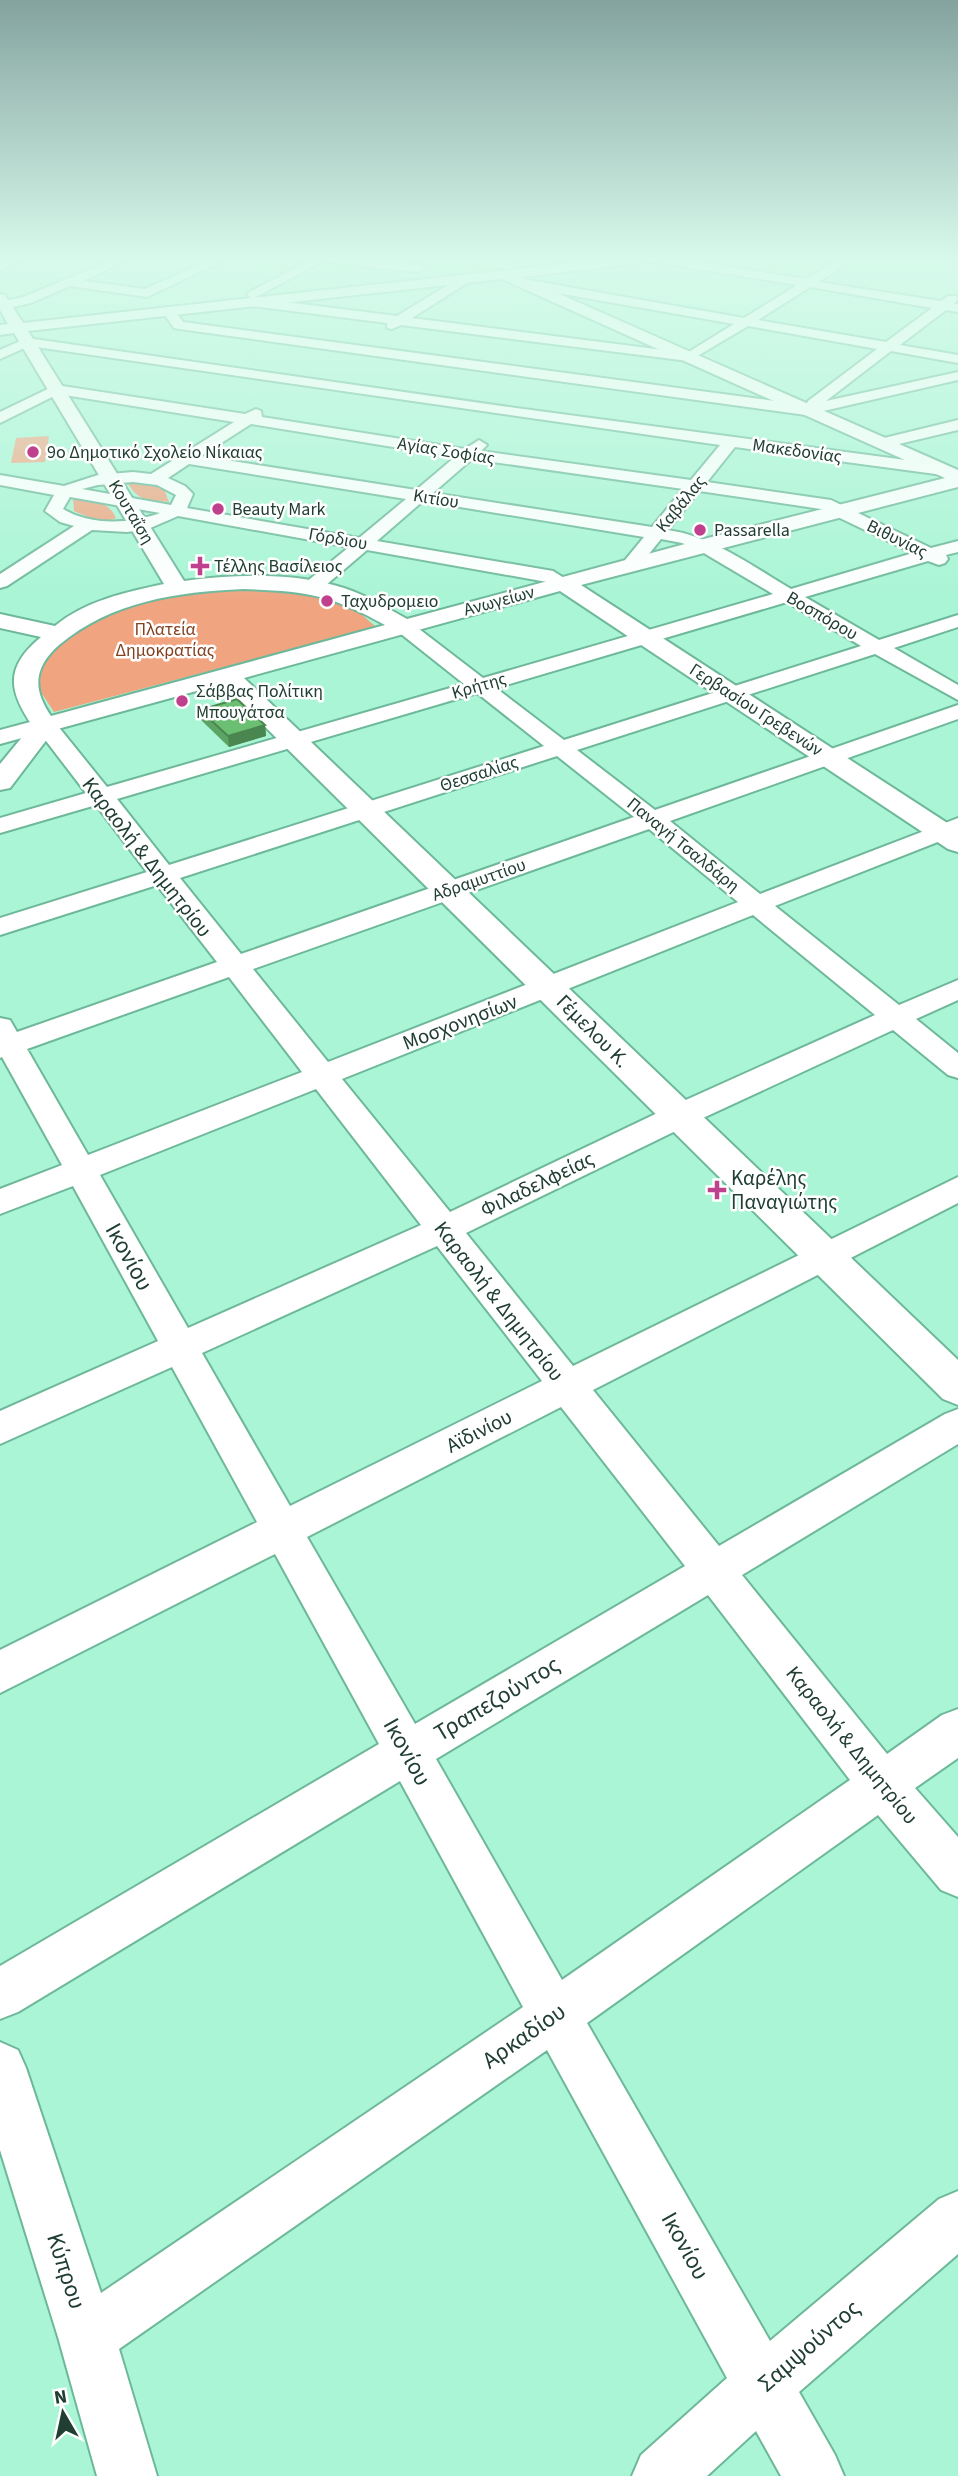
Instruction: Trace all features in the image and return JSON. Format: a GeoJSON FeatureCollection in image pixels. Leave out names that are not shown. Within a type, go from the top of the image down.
{"type":"FeatureCollection","features":[{"type":"Feature","properties":{"kind":"main road","name":"Κουταΐση"},"geometry":{"type":"LineString","coordinates":[[45,374],[177,589]]}},
{"type":"Feature","properties":{"kind":"main road"},"geometry":{"type":"LineString","coordinates":[[726,374],[953,476]]}},
{"type":"Feature","properties":{"kind":"main road","name":"Ανωγείων"},"geometry":{"type":"LineString","coordinates":[[45,725],[228,676],[558,580],[630,565],[694,542],[837,509],[953,476]]}},
{"type":"Feature","properties":{"kind":"main road","name":"Γερβασίου Γρεβενών"},"geometry":{"type":"LineString","coordinates":[[558,580],[829,758],[952,834]]}},
{"type":"Feature","properties":{"kind":"main road"},"geometry":{"type":"LineString","coordinates":[[0,782],[45,725],[26,698],[24,676],[34,656],[56,633],[113,604],[177,589],[243,582],[312,587],[341,593],[403,626]]}},
{"type":"Feature","properties":{"kind":"main road"},"geometry":{"type":"LineString","coordinates":[[0,621],[56,633]]}},
{"type":"Feature","properties":{"kind":"main road","name":"Γέμελου Κ."},"geometry":{"type":"LineString","coordinates":[[228,676],[958,1387]]}},
{"type":"Feature","properties":{"kind":"street","name":"Μακεδονίας"},"geometry":{"type":"LineString","coordinates":[[246,374],[953,476]]}},
{"type":"Feature","properties":{"kind":"street"},"geometry":{"type":"LineString","coordinates":[[289,392],[317,374]]}},
{"type":"Feature","properties":{"kind":"street"},"geometry":{"type":"LineString","coordinates":[[527,374],[806,410],[958,376]]}},
{"type":"Feature","properties":{"kind":"street"},"geometry":{"type":"LineString","coordinates":[[312,587],[564,374]]}},
{"type":"Feature","properties":{"kind":"street"},"geometry":{"type":"LineString","coordinates":[[806,410],[852,374]]}},
{"type":"Feature","properties":{"kind":"street"},"geometry":{"type":"LineString","coordinates":[[0,418],[56,389]]}},
{"type":"Feature","properties":{"kind":"street","name":"Αγίας Σοφίας"},"geometry":{"type":"LineString","coordinates":[[56,389],[468,454],[825,504],[837,509]]}},
{"type":"Feature","properties":{"kind":"street"},"geometry":{"type":"LineString","coordinates":[[155,479],[268,406]]}},
{"type":"Feature","properties":{"kind":"street"},"geometry":{"type":"LineString","coordinates":[[882,443],[958,425]]}},
{"type":"Feature","properties":{"kind":"street","name":"Καβάλας"},"geometry":{"type":"LineString","coordinates":[[630,565],[731,442]]}},
{"type":"Feature","properties":{"kind":"street","name":"Κιτίου"},"geometry":{"type":"LineString","coordinates":[[187,458],[657,533],[694,542]]}},
{"type":"Feature","properties":{"kind":"street"},"geometry":{"type":"LineString","coordinates":[[110,478],[155,479],[175,485],[185,494],[184,504],[178,510],[159,519],[138,525],[87,526],[62,519],[54,511],[57,499],[65,491],[110,478]]}},
{"type":"Feature","properties":{"kind":"street","name":"Γόρδιου"},"geometry":{"type":"LineString","coordinates":[[5,484],[123,500],[558,580]]}},
{"type":"Feature","properties":{"kind":"street","name":"Βιθυνίας"},"geometry":{"type":"LineString","coordinates":[[837,509],[958,569]]}},
{"type":"Feature","properties":{"kind":"street"},"geometry":{"type":"LineString","coordinates":[[0,582],[87,526]]}},
{"type":"Feature","properties":{"kind":"street","name":"Βοσπόρου"},"geometry":{"type":"LineString","coordinates":[[694,542],[958,694]]}},
{"type":"Feature","properties":{"kind":"street","name":"Κρήτης"},"geometry":{"type":"LineString","coordinates":[[0,826],[958,546]]}},
{"type":"Feature","properties":{"kind":"street","name":"Θεσσαλίας"},"geometry":{"type":"LineString","coordinates":[[0,927],[958,621]]}},
{"type":"Feature","properties":{"kind":"street","name":"Παναγή Τσαλδάρη"},"geometry":{"type":"LineString","coordinates":[[403,626],[653,820],[958,1068]]}},
{"type":"Feature","properties":{"kind":"street","name":"Αδραμυττίου"},"geometry":{"type":"LineString","coordinates":[[3,1040],[233,966],[958,712]]}},
{"type":"Feature","properties":{"kind":"street","name":"Ανωγείων"},"geometry":{"type":"LineString","coordinates":[[0,737],[45,725]]}},
{"type":"Feature","properties":{"kind":"street","name":"Καραολή & Δημητρίου"},"geometry":{"type":"LineString","coordinates":[[45,725],[161,876],[566,1387],[882,1784],[958,1873]]}},
{"type":"Feature","properties":{"kind":"street","name":"Μοσχονησίων"},"geometry":{"type":"LineString","coordinates":[[0,1202],[757,905],[952,834]]}},
{"type":"Feature","properties":{"kind":"street","name":"Φιλαδελφείας"},"geometry":{"type":"LineString","coordinates":[[0,1428],[442,1230],[679,1116],[958,989]]}},
{"type":"Feature","properties":{"kind":"street","name":"Ικονίου"},"geometry":{"type":"LineString","coordinates":[[3,1040],[80,1170],[814,2476]]}},
{"type":"Feature","properties":{"kind":"street","name":"Αϊδινίου"},"geometry":{"type":"LineString","coordinates":[[0,1672],[958,1189]]}},
{"type":"Feature","properties":{"kind":"street","name":"Τραπεζούντος"},"geometry":{"type":"LineString","coordinates":[[0,1994],[958,1426]]}},
{"type":"Feature","properties":{"kind":"street","name":"Αρκαδίου"},"geometry":{"type":"LineString","coordinates":[[87,2337],[555,2015],[958,1731]]}},
{"type":"Feature","properties":{"kind":"street","name":"Κύπρου"},"geometry":{"type":"LineString","coordinates":[[0,2068],[87,2337],[127,2476]]}},
{"type":"Feature","properties":{"kind":"street","name":"Σαμψούντος"},"geometry":{"type":"LineString","coordinates":[[662,2476],[763,2385],[958,2218]]}},
{"type":"Feature","properties":{"kind":"green space"},"geometry":{"type":"Polygon","coordinates":[[[49,436],[45,462],[11,463],[16,438],[49,436]]]}},
{"type":"Feature","properties":{"kind":"green space"},"geometry":{"type":"Polygon","coordinates":[[[127,481],[145,482],[164,489],[169,502],[139,496],[127,481]]]}},
{"type":"Feature","properties":{"kind":"green space"},"geometry":{"type":"Polygon","coordinates":[[[73,498],[104,505],[116,518],[100,520],[74,511],[73,498]]]}},
{"type":"Feature","properties":{"kind":"green space","name":"Πλατεία Δημοκρατίας"},"geometry":{"type":"Polygon","coordinates":[[[221,590],[294,592],[352,606],[376,627],[54,712],[37,686],[49,651],[91,621],[155,598],[221,590]]]}},
{"type":"Feature","properties":{"kind":"building"},"geometry":{"type":"Polygon","coordinates":[[[237,699],[265,725],[228,736],[200,710],[237,699]]]}},
{"type":"Feature","properties":{"kind":"place","name":"9o Δημοτικό Σχολείο Νίκαιας"},"geometry":{"type":"Point","coordinates":[33,452]}},
{"type":"Feature","properties":{"kind":"place","name":"Beauty Mark"},"geometry":{"type":"Point","coordinates":[218,509]}},
{"type":"Feature","properties":{"kind":"place","name":"Passarella"},"geometry":{"type":"Point","coordinates":[700,530]}},
{"type":"Feature","properties":{"kind":"place","name":"Τέλλης Βασίλειος"},"geometry":{"type":"Point","coordinates":[200,566]}},
{"type":"Feature","properties":{"kind":"place","name":"Ταχυδρομειο"},"geometry":{"type":"Point","coordinates":[327,601]}},
{"type":"Feature","properties":{"kind":"place","name":"Σάββας Πολίτικη Μπουγάτσα"},"geometry":{"type":"Point","coordinates":[182,701]}},
{"type":"Feature","properties":{"kind":"place","name":"Καρέλης Παναγιώτης"},"geometry":{"type":"Point","coordinates":[717,1190]}}]}
